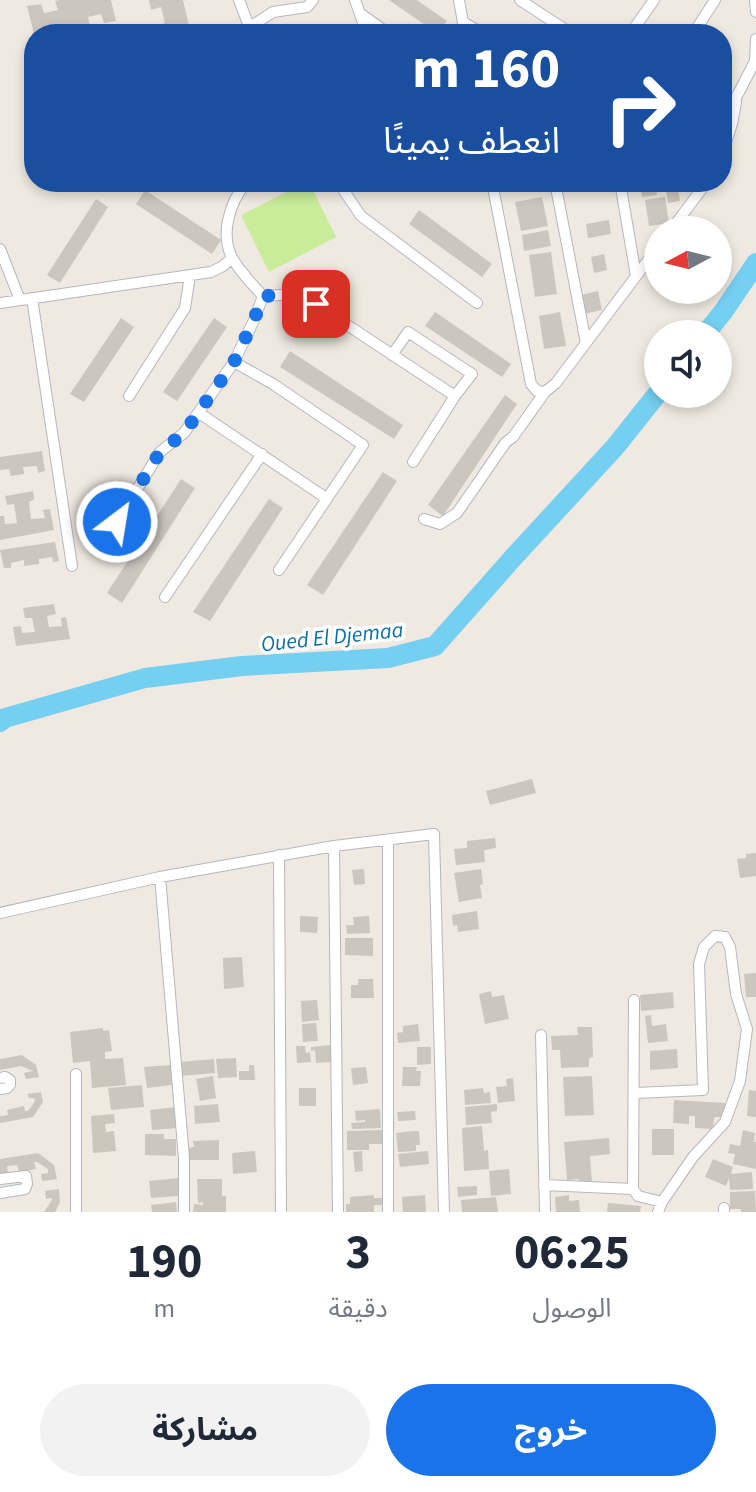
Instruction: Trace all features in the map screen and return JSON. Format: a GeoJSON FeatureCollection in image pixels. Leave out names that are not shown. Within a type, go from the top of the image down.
{"type":"FeatureCollection","features":[{"type":"Feature","properties":{"kind":"street"},"geometry":{"type":"LineString","coordinates":[[239,0],[249,24]]}},
{"type":"Feature","properties":{"kind":"street"},"geometry":{"type":"LineString","coordinates":[[258,24],[273,12],[307,7],[313,0]]}},
{"type":"Feature","properties":{"kind":"street"},"geometry":{"type":"LineString","coordinates":[[355,0],[364,24]]}},
{"type":"Feature","properties":{"kind":"street"},"geometry":{"type":"LineString","coordinates":[[459,0],[463,24]]}},
{"type":"Feature","properties":{"kind":"street"},"geometry":{"type":"LineString","coordinates":[[520,0],[557,24]]}},
{"type":"Feature","properties":{"kind":"street"},"geometry":{"type":"LineString","coordinates":[[637,24],[654,0]]}},
{"type":"Feature","properties":{"kind":"street"},"geometry":{"type":"LineString","coordinates":[[699,24],[715,0]]}},
{"type":"Feature","properties":{"kind":"street"},"geometry":{"type":"LineString","coordinates":[[755,0],[756,12]]}},
{"type":"Feature","properties":{"kind":"street"},"geometry":{"type":"LineString","coordinates":[[360,13],[375,24]]}},
{"type":"Feature","properties":{"kind":"street"},"geometry":{"type":"LineString","coordinates":[[732,104],[755,61],[756,39]]}},
{"type":"Feature","properties":{"kind":"street"},"geometry":{"type":"LineString","coordinates":[[732,124],[737,96]]}},
{"type":"Feature","properties":{"kind":"street"},"geometry":{"type":"LineString","coordinates":[[241,192],[231,208],[226,233],[232,258],[263,296]]}},
{"type":"Feature","properties":{"kind":"street"},"geometry":{"type":"LineString","coordinates":[[345,192],[361,216],[477,303]]}},
{"type":"Feature","properties":{"kind":"street"},"geometry":{"type":"LineString","coordinates":[[494,192],[531,384],[537,391],[545,392]]}},
{"type":"Feature","properties":{"kind":"street"},"geometry":{"type":"LineString","coordinates":[[557,192],[586,343]]}},
{"type":"Feature","properties":{"kind":"street"},"geometry":{"type":"LineString","coordinates":[[622,192],[636,276]]}},
{"type":"Feature","properties":{"kind":"street"},"geometry":{"type":"LineString","coordinates":[[682,216],[700,192]]}},
{"type":"Feature","properties":{"kind":"street"},"geometry":{"type":"LineString","coordinates":[[0,249],[20,300]]}},
{"type":"Feature","properties":{"kind":"street"},"geometry":{"type":"LineString","coordinates":[[0,303],[211,272],[232,258]]}},
{"type":"Feature","properties":{"kind":"street"},"geometry":{"type":"LineString","coordinates":[[424,519],[440,524],[457,513],[499,451],[513,437],[545,392],[556,383],[644,265]]}},
{"type":"Feature","properties":{"kind":"street"},"geometry":{"type":"LineString","coordinates":[[129,396],[185,308],[190,275]]}},
{"type":"Feature","properties":{"kind":"street"},"geometry":{"type":"LineString","coordinates":[[263,296],[300,294],[455,396]]}},
{"type":"Feature","properties":{"kind":"street"},"geometry":{"type":"LineString","coordinates":[[103,545],[160,452],[184,433],[234,362],[263,296]]}},
{"type":"Feature","properties":{"kind":"street"},"geometry":{"type":"LineString","coordinates":[[32,298],[72,566]]}},
{"type":"Feature","properties":{"kind":"street"},"geometry":{"type":"LineString","coordinates":[[392,355],[408,332],[472,374],[413,462]]}},
{"type":"Feature","properties":{"kind":"street"},"geometry":{"type":"LineString","coordinates":[[234,362],[273,384],[363,445],[279,570]]}},
{"type":"Feature","properties":{"kind":"street"},"geometry":{"type":"LineString","coordinates":[[199,413],[326,498]]}},
{"type":"Feature","properties":{"kind":"street"},"geometry":{"type":"LineString","coordinates":[[165,597],[262,454]]}},
{"type":"Feature","properties":{"kind":"street"},"geometry":{"type":"LineString","coordinates":[[0,913],[160,877],[279,855],[434,834],[444,1212]]}},
{"type":"Feature","properties":{"kind":"street"},"geometry":{"type":"LineString","coordinates":[[388,840],[388,1212]]}},
{"type":"Feature","properties":{"kind":"street"},"geometry":{"type":"LineString","coordinates":[[334,846],[338,1212]]}},
{"type":"Feature","properties":{"kind":"street"},"geometry":{"type":"LineString","coordinates":[[279,855],[281,1212]]}},
{"type":"Feature","properties":{"kind":"street"},"geometry":{"type":"LineString","coordinates":[[160,877],[184,1158],[184,1212]]}},
{"type":"Feature","properties":{"kind":"street"},"geometry":{"type":"LineString","coordinates":[[634,1000],[633,1189],[638,1196],[660,1207],[693,1157],[725,1122],[740,1081],[747,1029],[736,994],[730,947],[725,937],[715,936],[704,947],[699,964],[703,1090],[635,1093]]}},
{"type":"Feature","properties":{"kind":"street"},"geometry":{"type":"LineString","coordinates":[[541,1035],[545,1212]]}},
{"type":"Feature","properties":{"kind":"street"},"geometry":{"type":"LineString","coordinates":[[76,1074],[76,1212]]}},
{"type":"Feature","properties":{"kind":"street"},"geometry":{"type":"LineString","coordinates":[[0,1078],[10,1080],[10,1085],[0,1089]]}},
{"type":"Feature","properties":{"kind":"street"},"geometry":{"type":"LineString","coordinates":[[0,1179],[22,1175],[26,1176],[27,1184],[25,1189],[0,1193]]}},
{"type":"Feature","properties":{"kind":"street"},"geometry":{"type":"LineString","coordinates":[[544,1185],[633,1189]]}},
{"type":"Feature","properties":{"kind":"green space"},"geometry":{"type":"Polygon","coordinates":[[[286,192],[314,192],[336,237],[269,272],[241,215],[286,192]]]}},
{"type":"Feature","properties":{"kind":"building"},"geometry":{"type":"Polygon","coordinates":[[[111,0],[116,21],[104,23],[101,14],[88,17],[90,24],[32,24],[27,6],[41,4],[44,13],[58,10],[55,1],[111,0]]]}},
{"type":"Feature","properties":{"kind":"building"},"geometry":{"type":"Polygon","coordinates":[[[149,0],[183,0],[189,24],[162,24],[165,23],[161,7],[151,10],[149,0]]]}},
{"type":"Feature","properties":{"kind":"building"},"geometry":{"type":"Polygon","coordinates":[[[389,0],[417,0],[447,21],[445,24],[424,24],[389,0]]]}},
{"type":"Feature","properties":{"kind":"building"},"geometry":{"type":"Polygon","coordinates":[[[144,192],[148,192],[221,240],[212,254],[136,204],[144,192]]]}},
{"type":"Feature","properties":{"kind":"building"},"geometry":{"type":"Polygon","coordinates":[[[641,192],[657,192],[657,195],[642,197],[641,192]]]}},
{"type":"Feature","properties":{"kind":"building"},"geometry":{"type":"Polygon","coordinates":[[[666,192],[679,192],[680,201],[668,203],[666,192]]]}},
{"type":"Feature","properties":{"kind":"building"},"geometry":{"type":"Polygon","coordinates":[[[542,197],[548,226],[521,231],[515,202],[542,197]]]}},
{"type":"Feature","properties":{"kind":"building"},"geometry":{"type":"Polygon","coordinates":[[[665,197],[668,216],[647,216],[645,200],[665,197]]]}},
{"type":"Feature","properties":{"kind":"building"},"geometry":{"type":"Polygon","coordinates":[[[96,199],[108,207],[60,283],[47,275],[96,199]]]}},
{"type":"Feature","properties":{"kind":"building"},"geometry":{"type":"Polygon","coordinates":[[[419,210],[492,264],[482,277],[409,224],[419,210]]]}},
{"type":"Feature","properties":{"kind":"building"},"geometry":{"type":"Polygon","coordinates":[[[609,220],[611,234],[588,238],[586,224],[609,220]]]}},
{"type":"Feature","properties":{"kind":"building"},"geometry":{"type":"Polygon","coordinates":[[[548,230],[551,246],[524,251],[522,235],[548,230]]]}},
{"type":"Feature","properties":{"kind":"building"},"geometry":{"type":"Polygon","coordinates":[[[551,252],[557,294],[535,297],[529,255],[551,252]]]}},
{"type":"Feature","properties":{"kind":"building"},"geometry":{"type":"Polygon","coordinates":[[[604,254],[607,270],[594,273],[591,257],[604,254]]]}},
{"type":"Feature","properties":{"kind":"building"},"geometry":{"type":"Polygon","coordinates":[[[598,291],[602,310],[584,314],[581,295],[598,291]]]}},
{"type":"Feature","properties":{"kind":"building"},"geometry":{"type":"Polygon","coordinates":[[[435,312],[511,364],[502,377],[425,326],[435,312]]]}},
{"type":"Feature","properties":{"kind":"building"},"geometry":{"type":"Polygon","coordinates":[[[560,312],[566,346],[544,349],[539,316],[560,312]]]}},
{"type":"Feature","properties":{"kind":"building"},"geometry":{"type":"Polygon","coordinates":[[[121,318],[134,327],[84,402],[70,394],[121,318]]]}},
{"type":"Feature","properties":{"kind":"building"},"geometry":{"type":"Polygon","coordinates":[[[214,318],[227,327],[177,401],[163,392],[214,318]]]}},
{"type":"Feature","properties":{"kind":"building"},"geometry":{"type":"Polygon","coordinates":[[[290,351],[403,425],[394,439],[280,367],[290,351]]]}},
{"type":"Feature","properties":{"kind":"building"},"geometry":{"type":"Polygon","coordinates":[[[505,395],[517,404],[443,516],[428,505],[505,395]]]}},
{"type":"Feature","properties":{"kind":"building"},"geometry":{"type":"Polygon","coordinates":[[[42,451],[45,471],[38,473],[37,466],[23,467],[24,474],[11,476],[9,469],[0,470],[0,457],[42,451]]]}},
{"type":"Feature","properties":{"kind":"building"},"geometry":{"type":"Polygon","coordinates":[[[383,472],[397,481],[323,595],[307,585],[383,472]]]}},
{"type":"Feature","properties":{"kind":"building"},"geometry":{"type":"Polygon","coordinates":[[[181,479],[195,488],[122,603],[107,593],[181,479]]]}},
{"type":"Feature","properties":{"kind":"building"},"geometry":{"type":"Polygon","coordinates":[[[33,491],[34,499],[29,502],[31,519],[45,518],[43,510],[50,509],[54,530],[0,540],[0,516],[4,516],[5,524],[17,523],[14,504],[7,505],[5,496],[33,491]]]}},
{"type":"Feature","properties":{"kind":"building"},"geometry":{"type":"Polygon","coordinates":[[[269,499],[283,508],[210,621],[193,612],[269,499]]]}},
{"type":"Feature","properties":{"kind":"building"},"geometry":{"type":"Polygon","coordinates":[[[55,542],[59,561],[53,562],[52,557],[39,559],[39,564],[24,566],[24,560],[11,563],[11,568],[4,568],[0,550],[55,542]]]}},
{"type":"Feature","properties":{"kind":"building"},"geometry":{"type":"Polygon","coordinates":[[[54,604],[56,614],[47,616],[49,627],[62,626],[61,618],[66,617],[70,639],[16,646],[13,627],[21,626],[22,633],[35,632],[32,618],[25,618],[23,608],[54,604]]]}},
{"type":"Feature","properties":{"kind":"building"},"geometry":{"type":"Polygon","coordinates":[[[532,779],[536,793],[490,805],[486,791],[532,779]]]}},
{"type":"Feature","properties":{"kind":"building"},"geometry":{"type":"Polygon","coordinates":[[[495,838],[496,848],[484,850],[485,862],[456,865],[454,849],[467,848],[467,841],[495,838]]]}},
{"type":"Feature","properties":{"kind":"building"},"geometry":{"type":"Polygon","coordinates":[[[756,853],[756,876],[740,878],[737,859],[756,853]]]}},
{"type":"Feature","properties":{"kind":"building"},"geometry":{"type":"Polygon","coordinates":[[[364,869],[365,884],[354,885],[352,870],[364,869]]]}},
{"type":"Feature","properties":{"kind":"building"},"geometry":{"type":"Polygon","coordinates":[[[481,869],[482,898],[459,902],[454,873],[481,869]]]}},
{"type":"Feature","properties":{"kind":"building"},"geometry":{"type":"Polygon","coordinates":[[[477,911],[479,929],[458,932],[457,925],[453,926],[452,915],[477,911]]]}},
{"type":"Feature","properties":{"kind":"building"},"geometry":{"type":"Polygon","coordinates":[[[300,916],[318,917],[317,933],[300,932],[300,916]]]}},
{"type":"Feature","properties":{"kind":"building"},"geometry":{"type":"Polygon","coordinates":[[[369,916],[370,933],[347,934],[346,925],[354,925],[353,917],[369,916]]]}},
{"type":"Feature","properties":{"kind":"building"},"geometry":{"type":"Polygon","coordinates":[[[345,938],[373,938],[373,956],[345,955],[345,938]]]}},
{"type":"Feature","properties":{"kind":"building"},"geometry":{"type":"Polygon","coordinates":[[[242,957],[244,987],[224,989],[223,958],[242,957]]]}},
{"type":"Feature","properties":{"kind":"building"},"geometry":{"type":"Polygon","coordinates":[[[756,973],[756,997],[746,997],[744,974],[756,973]]]}},
{"type":"Feature","properties":{"kind":"building"},"geometry":{"type":"Polygon","coordinates":[[[358,979],[373,979],[374,998],[351,998],[351,985],[358,985],[358,979]]]}},
{"type":"Feature","properties":{"kind":"building"},"geometry":{"type":"Polygon","coordinates":[[[491,991],[492,997],[504,995],[509,1019],[485,1024],[479,994],[491,991]]]}},
{"type":"Feature","properties":{"kind":"building"},"geometry":{"type":"Polygon","coordinates":[[[673,992],[674,1008],[641,1011],[640,995],[673,992]]]}},
{"type":"Feature","properties":{"kind":"building"},"geometry":{"type":"Polygon","coordinates":[[[317,1000],[319,1020],[302,1022],[301,1001],[317,1000]]]}},
{"type":"Feature","properties":{"kind":"building"},"geometry":{"type":"Polygon","coordinates":[[[651,1015],[652,1026],[666,1024],[668,1041],[648,1043],[645,1016],[651,1015]]]}},
{"type":"Feature","properties":{"kind":"building"},"geometry":{"type":"Polygon","coordinates":[[[316,1023],[318,1041],[303,1042],[302,1024],[316,1023]]]}},
{"type":"Feature","properties":{"kind":"building"},"geometry":{"type":"Polygon","coordinates":[[[418,1024],[420,1041],[398,1043],[397,1033],[403,1032],[403,1026],[418,1024]]]}},
{"type":"Feature","properties":{"kind":"building"},"geometry":{"type":"Polygon","coordinates":[[[577,1027],[592,1027],[593,1057],[589,1058],[589,1067],[561,1068],[560,1050],[552,1050],[551,1036],[578,1035],[577,1027]]]}},
{"type":"Feature","properties":{"kind":"building"},"geometry":{"type":"Polygon","coordinates":[[[103,1028],[103,1031],[109,1030],[112,1051],[105,1052],[105,1059],[123,1058],[126,1085],[92,1088],[90,1061],[73,1063],[70,1032],[103,1028]]]}},
{"type":"Feature","properties":{"kind":"building"},"geometry":{"type":"Polygon","coordinates":[[[330,1045],[332,1062],[316,1063],[315,1050],[311,1051],[311,1047],[330,1045]]]}},
{"type":"Feature","properties":{"kind":"building"},"geometry":{"type":"Polygon","coordinates":[[[296,1046],[305,1046],[306,1053],[310,1052],[311,1062],[297,1063],[296,1046]]]}},
{"type":"Feature","properties":{"kind":"building"},"geometry":{"type":"Polygon","coordinates":[[[417,1047],[431,1047],[431,1064],[417,1065],[417,1047]]]}},
{"type":"Feature","properties":{"kind":"building"},"geometry":{"type":"Polygon","coordinates":[[[677,1049],[678,1068],[650,1070],[650,1051],[677,1049]]]}},
{"type":"Feature","properties":{"kind":"building"},"geometry":{"type":"Polygon","coordinates":[[[22,1055],[36,1065],[39,1077],[26,1079],[24,1073],[33,1071],[21,1066],[0,1070],[0,1059],[22,1055]]]}},
{"type":"Feature","properties":{"kind":"building"},"geometry":{"type":"Polygon","coordinates":[[[236,1058],[237,1077],[218,1078],[216,1059],[236,1058]]]}},
{"type":"Feature","properties":{"kind":"building"},"geometry":{"type":"Polygon","coordinates":[[[214,1059],[215,1073],[181,1076],[180,1062],[214,1059]]]}},
{"type":"Feature","properties":{"kind":"building"},"geometry":{"type":"Polygon","coordinates":[[[171,1065],[172,1085],[147,1088],[144,1067],[171,1065]]]}},
{"type":"Feature","properties":{"kind":"building"},"geometry":{"type":"Polygon","coordinates":[[[249,1065],[254,1065],[255,1080],[239,1080],[239,1071],[249,1071],[249,1065]]]}},
{"type":"Feature","properties":{"kind":"building"},"geometry":{"type":"Polygon","coordinates":[[[366,1067],[368,1083],[353,1085],[351,1068],[366,1067]]]}},
{"type":"Feature","properties":{"kind":"building"},"geometry":{"type":"Polygon","coordinates":[[[403,1067],[417,1067],[416,1071],[421,1071],[420,1086],[402,1086],[403,1067]]]}},
{"type":"Feature","properties":{"kind":"building"},"geometry":{"type":"Polygon","coordinates":[[[213,1076],[216,1098],[200,1101],[196,1079],[213,1076]]]}},
{"type":"Feature","properties":{"kind":"building"},"geometry":{"type":"Polygon","coordinates":[[[592,1076],[594,1115],[565,1116],[563,1077],[592,1076]]]}},
{"type":"Feature","properties":{"kind":"building"},"geometry":{"type":"Polygon","coordinates":[[[513,1078],[515,1101],[498,1103],[496,1087],[507,1086],[506,1079],[513,1078]]]}},
{"type":"Feature","properties":{"kind":"building"},"geometry":{"type":"Polygon","coordinates":[[[142,1085],[144,1107],[111,1110],[108,1088],[142,1085]]]}},
{"type":"Feature","properties":{"kind":"building"},"geometry":{"type":"Polygon","coordinates":[[[299,1088],[316,1088],[316,1106],[299,1106],[299,1088]]]}},
{"type":"Feature","properties":{"kind":"building"},"geometry":{"type":"Polygon","coordinates":[[[483,1088],[484,1093],[490,1092],[491,1103],[465,1105],[464,1090],[483,1088]]]}},
{"type":"Feature","properties":{"kind":"building"},"geometry":{"type":"Polygon","coordinates":[[[749,1090],[756,1091],[756,1117],[747,1116],[749,1090]]]}},
{"type":"Feature","properties":{"kind":"building"},"geometry":{"type":"Polygon","coordinates":[[[41,1092],[43,1102],[33,1117],[0,1123],[0,1116],[8,1115],[7,1110],[24,1106],[28,1111],[35,1101],[27,1094],[41,1092]]]}},
{"type":"Feature","properties":{"kind":"building"},"geometry":{"type":"Polygon","coordinates":[[[674,1100],[725,1103],[724,1117],[714,1117],[713,1129],[695,1128],[695,1116],[689,1116],[689,1124],[673,1123],[674,1100]]]}},
{"type":"Feature","properties":{"kind":"building"},"geometry":{"type":"Polygon","coordinates":[[[218,1104],[220,1122],[195,1124],[194,1106],[218,1104]]]}},
{"type":"Feature","properties":{"kind":"building"},"geometry":{"type":"Polygon","coordinates":[[[497,1104],[497,1111],[491,1112],[492,1123],[466,1125],[465,1107],[497,1104]]]}},
{"type":"Feature","properties":{"kind":"building"},"geometry":{"type":"Polygon","coordinates":[[[176,1107],[178,1128],[152,1130],[150,1110],[176,1107]]]}},
{"type":"Feature","properties":{"kind":"building"},"geometry":{"type":"Polygon","coordinates":[[[380,1109],[381,1128],[352,1129],[351,1123],[365,1122],[356,1121],[355,1111],[380,1109]]]}},
{"type":"Feature","properties":{"kind":"building"},"geometry":{"type":"Polygon","coordinates":[[[415,1111],[416,1120],[398,1121],[397,1112],[415,1111]]]}},
{"type":"Feature","properties":{"kind":"building"},"geometry":{"type":"Polygon","coordinates":[[[114,1114],[115,1123],[105,1124],[106,1132],[114,1131],[116,1151],[93,1153],[91,1116],[114,1114]]]}},
{"type":"Feature","properties":{"kind":"building"},"geometry":{"type":"Polygon","coordinates":[[[482,1126],[489,1169],[464,1171],[462,1128],[482,1126]]]}},
{"type":"Feature","properties":{"kind":"building"},"geometry":{"type":"Polygon","coordinates":[[[652,1129],[674,1129],[674,1155],[652,1155],[652,1129]]]}},
{"type":"Feature","properties":{"kind":"building"},"geometry":{"type":"Polygon","coordinates":[[[383,1130],[383,1144],[369,1144],[369,1150],[347,1150],[347,1131],[383,1130]]]}},
{"type":"Feature","properties":{"kind":"building"},"geometry":{"type":"Polygon","coordinates":[[[743,1130],[755,1133],[756,1169],[733,1164],[735,1154],[728,1153],[730,1144],[740,1146],[743,1130]]]}},
{"type":"Feature","properties":{"kind":"building"},"geometry":{"type":"Polygon","coordinates":[[[419,1131],[420,1145],[416,1145],[416,1151],[398,1152],[396,1133],[419,1131]]]}},
{"type":"Feature","properties":{"kind":"building"},"geometry":{"type":"Polygon","coordinates":[[[145,1134],[164,1134],[164,1139],[176,1139],[176,1156],[145,1155],[145,1134]]]}},
{"type":"Feature","properties":{"kind":"building"},"geometry":{"type":"Polygon","coordinates":[[[609,1138],[610,1154],[590,1156],[592,1182],[567,1180],[564,1142],[609,1138]]]}},
{"type":"Feature","properties":{"kind":"building"},"geometry":{"type":"Polygon","coordinates":[[[219,1140],[219,1160],[188,1160],[188,1148],[194,1147],[193,1141],[219,1140]]]}},
{"type":"Feature","properties":{"kind":"building"},"geometry":{"type":"Polygon","coordinates":[[[255,1151],[257,1172],[233,1174],[232,1153],[255,1151]]]}},
{"type":"Feature","properties":{"kind":"building"},"geometry":{"type":"Polygon","coordinates":[[[362,1151],[363,1171],[355,1172],[353,1152],[362,1151]]]}},
{"type":"Feature","properties":{"kind":"building"},"geometry":{"type":"Polygon","coordinates":[[[428,1151],[429,1164],[400,1167],[398,1154],[428,1151]]]}},
{"type":"Feature","properties":{"kind":"building"},"geometry":{"type":"Polygon","coordinates":[[[38,1153],[54,1165],[57,1179],[42,1181],[41,1174],[48,1173],[48,1169],[37,1162],[34,1162],[36,1169],[19,1172],[17,1165],[7,1166],[8,1173],[0,1174],[0,1159],[38,1153]]]}},
{"type":"Feature","properties":{"kind":"building"},"geometry":{"type":"Polygon","coordinates":[[[713,1159],[733,1167],[731,1174],[752,1172],[753,1189],[730,1190],[729,1178],[726,1186],[705,1177],[713,1159]]]}},
{"type":"Feature","properties":{"kind":"building"},"geometry":{"type":"Polygon","coordinates":[[[509,1169],[511,1194],[491,1196],[489,1171],[509,1169]]]}},
{"type":"Feature","properties":{"kind":"building"},"geometry":{"type":"Polygon","coordinates":[[[178,1178],[179,1196],[151,1198],[149,1181],[178,1178]]]}},
{"type":"Feature","properties":{"kind":"building"},"geometry":{"type":"Polygon","coordinates":[[[197,1179],[222,1179],[226,1212],[193,1212],[194,1204],[203,1205],[203,1202],[198,1203],[197,1179]]]}},
{"type":"Feature","properties":{"kind":"building"},"geometry":{"type":"Polygon","coordinates":[[[477,1186],[477,1195],[458,1197],[457,1187],[477,1186]]]}},
{"type":"Feature","properties":{"kind":"building"},"geometry":{"type":"Polygon","coordinates":[[[59,1189],[60,1202],[55,1212],[44,1212],[52,1200],[46,1199],[45,1191],[59,1189]]]}},
{"type":"Feature","properties":{"kind":"building"},"geometry":{"type":"Polygon","coordinates":[[[755,1191],[756,1212],[730,1209],[730,1192],[755,1191]]]}},
{"type":"Feature","properties":{"kind":"building"},"geometry":{"type":"Polygon","coordinates":[[[374,1195],[374,1198],[383,1198],[383,1205],[374,1205],[374,1212],[346,1212],[350,1197],[374,1195]]]}},
{"type":"Feature","properties":{"kind":"building"},"geometry":{"type":"Polygon","coordinates":[[[425,1195],[426,1212],[403,1212],[402,1197],[425,1195]]]}},
{"type":"Feature","properties":{"kind":"building"},"geometry":{"type":"Polygon","coordinates":[[[569,1195],[569,1201],[579,1200],[580,1212],[556,1212],[555,1197],[569,1195]]]}},
{"type":"Feature","properties":{"kind":"building"},"geometry":{"type":"Polygon","coordinates":[[[496,1197],[498,1212],[462,1212],[461,1200],[496,1197]]]}},
{"type":"Feature","properties":{"kind":"building"},"geometry":{"type":"Polygon","coordinates":[[[176,1202],[177,1212],[152,1212],[151,1205],[176,1202]]]}},
{"type":"Feature","properties":{"kind":"building"},"geometry":{"type":"Polygon","coordinates":[[[608,1203],[641,1206],[640,1212],[607,1212],[608,1203]]]}},
{"type":"Feature","properties":{"kind":"waterway","name":"Oued El Djemaa"},"geometry":{"type":"LineString","coordinates":[[716,320],[756,263]]}},
{"type":"Feature","properties":{"kind":"waterway","name":"Oued El Djemaa"},"geometry":{"type":"LineString","coordinates":[[0,722],[145,678],[242,666],[388,658],[435,646],[615,447],[646,408]]}},
{"type":"Feature","properties":{"kind":"route"},"geometry":{"type":"LineString","coordinates":[[117,522],[160,452],[184,433],[234,362],[263,296],[300,294],[316,304]]}}]}
